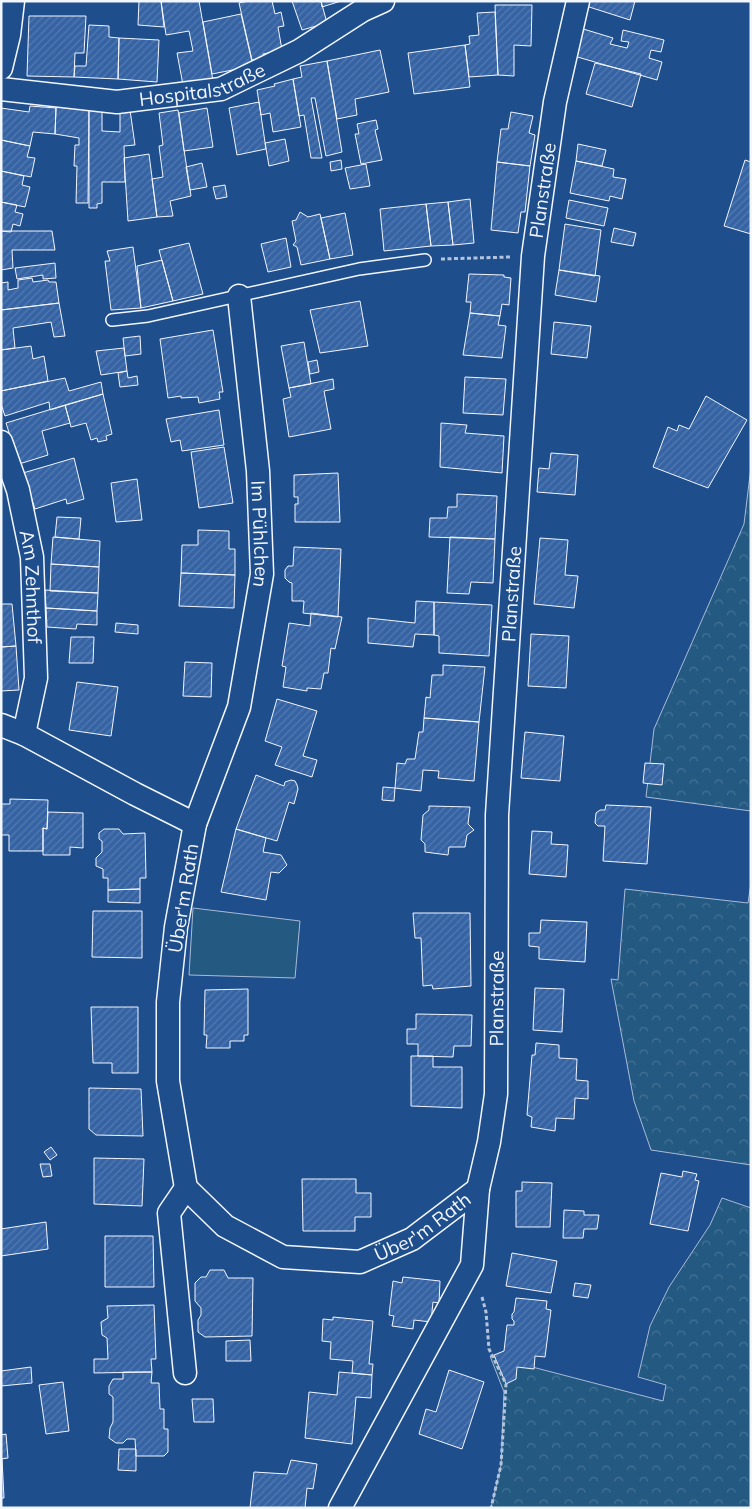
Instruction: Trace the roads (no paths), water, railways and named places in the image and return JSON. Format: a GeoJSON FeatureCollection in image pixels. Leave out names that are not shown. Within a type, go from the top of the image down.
{"type":"FeatureCollection","features":[{"type":"Feature","properties":{"kind":"street"},"geometry":{"type":"LineString","coordinates":[[1,68],[5,36],[13,1]]}},
{"type":"Feature","properties":{"kind":"street","name":"Hospitalstraße"},"geometry":{"type":"LineString","coordinates":[[1,89],[117,102],[221,89],[299,51],[363,10],[383,1]]}},
{"type":"Feature","properties":{"kind":"street","name":"Planstraße"},"geometry":{"type":"LineString","coordinates":[[478,1189],[489,1142],[496,1094],[497,815],[533,256],[555,102],[578,1]]}},
{"type":"Feature","properties":{"kind":"street","name":"Im Pühlchen"},"geometry":{"type":"LineString","coordinates":[[195,824],[239,707],[262,574],[258,471],[239,296]]}},
{"type":"Feature","properties":{"kind":"street","name":"Am Zehnthof"},"geometry":{"type":"LineString","coordinates":[[1,442],[18,490],[32,557],[36,678],[24,734]]}},
{"type":"Feature","properties":{"kind":"street","name":"Über'm Rath"},"geometry":{"type":"LineString","coordinates":[[1,725],[24,734],[195,824],[176,927],[168,1002],[168,1080],[186,1188],[225,1226],[283,1257],[360,1262],[412,1239],[478,1189]]}},
{"type":"Feature","properties":{"kind":"street"},"geometry":{"type":"LineString","coordinates":[[185,1373],[169,1213],[186,1188]]}},
{"type":"Feature","properties":{"kind":"street","name":"Über'm Rath"},"geometry":{"type":"LineString","coordinates":[[340,1508],[472,1266],[478,1189]]}},
{"type":"Feature","properties":{"kind":"lane"},"geometry":{"type":"LineString","coordinates":[[112,320],[148,316],[359,269],[425,260]]}}]}
